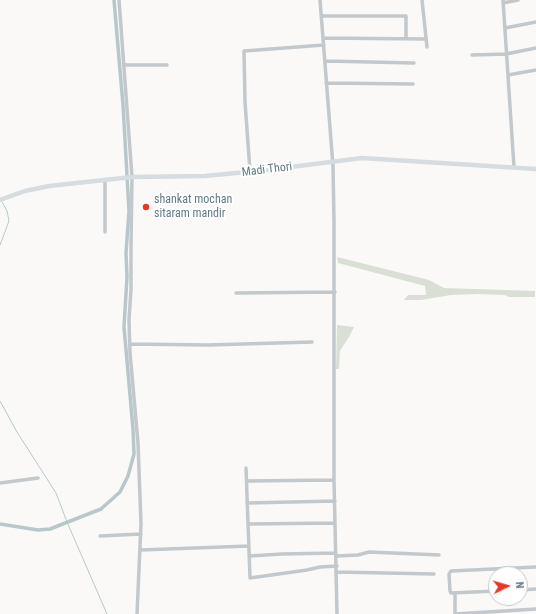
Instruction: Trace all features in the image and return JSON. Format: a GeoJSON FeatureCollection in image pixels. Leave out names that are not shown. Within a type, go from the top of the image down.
{"type":"FeatureCollection","features":[{"type":"Feature","properties":{"kind":"main road","name":"Madi Thori"},"geometry":{"type":"LineString","coordinates":[[0,200],[25,191],[49,186],[131,177],[205,176],[362,158],[536,169]]}},
{"type":"Feature","properties":{"kind":"street"},"geometry":{"type":"LineString","coordinates":[[119,0],[131,177],[131,289],[129,320],[138,443],[140,534],[137,614]]}},
{"type":"Feature","properties":{"kind":"street"},"geometry":{"type":"LineString","coordinates":[[320,0],[332,162],[335,292],[334,480],[337,554],[337,614]]}},
{"type":"Feature","properties":{"kind":"street"},"geometry":{"type":"LineString","coordinates":[[422,0],[427,47]]}},
{"type":"Feature","properties":{"kind":"street"},"geometry":{"type":"LineString","coordinates":[[514,167],[503,1],[518,0]]}},
{"type":"Feature","properties":{"kind":"street"},"geometry":{"type":"LineString","coordinates":[[321,16],[406,16],[406,39]]}},
{"type":"Feature","properties":{"kind":"street"},"geometry":{"type":"LineString","coordinates":[[505,28],[536,22]]}},
{"type":"Feature","properties":{"kind":"street"},"geometry":{"type":"LineString","coordinates":[[323,38],[426,39]]}},
{"type":"Feature","properties":{"kind":"street"},"geometry":{"type":"LineString","coordinates":[[250,171],[245,102],[244,51],[324,45]]}},
{"type":"Feature","properties":{"kind":"street"},"geometry":{"type":"LineString","coordinates":[[472,55],[506,54],[536,48]]}},
{"type":"Feature","properties":{"kind":"street"},"geometry":{"type":"LineString","coordinates":[[325,61],[414,63]]}},
{"type":"Feature","properties":{"kind":"street"},"geometry":{"type":"LineString","coordinates":[[124,65],[167,65]]}},
{"type":"Feature","properties":{"kind":"street"},"geometry":{"type":"LineString","coordinates":[[508,76],[536,70]]}},
{"type":"Feature","properties":{"kind":"street"},"geometry":{"type":"LineString","coordinates":[[326,83],[413,84]]}},
{"type":"Feature","properties":{"kind":"street"},"geometry":{"type":"LineString","coordinates":[[105,232],[106,180]]}},
{"type":"Feature","properties":{"kind":"street"},"geometry":{"type":"LineString","coordinates":[[236,293],[335,292]]}},
{"type":"Feature","properties":{"kind":"street"},"geometry":{"type":"LineString","coordinates":[[130,344],[208,345],[312,342]]}},
{"type":"Feature","properties":{"kind":"street"},"geometry":{"type":"LineString","coordinates":[[246,468],[250,578],[320,567],[337,566]]}},
{"type":"Feature","properties":{"kind":"street"},"geometry":{"type":"LineString","coordinates":[[0,483],[38,478]]}},
{"type":"Feature","properties":{"kind":"street"},"geometry":{"type":"LineString","coordinates":[[246,481],[334,480]]}},
{"type":"Feature","properties":{"kind":"street"},"geometry":{"type":"LineString","coordinates":[[247,503],[335,501]]}},
{"type":"Feature","properties":{"kind":"street"},"geometry":{"type":"LineString","coordinates":[[248,524],[335,523]]}},
{"type":"Feature","properties":{"kind":"street"},"geometry":{"type":"LineString","coordinates":[[100,536],[140,534]]}},
{"type":"Feature","properties":{"kind":"street"},"geometry":{"type":"LineString","coordinates":[[140,550],[249,546]]}},
{"type":"Feature","properties":{"kind":"street"},"geometry":{"type":"LineString","coordinates":[[249,556],[358,555],[370,552],[439,555]]}},
{"type":"Feature","properties":{"kind":"street"},"geometry":{"type":"LineString","coordinates":[[488,591],[455,593],[450,591],[451,571],[536,567]]}},
{"type":"Feature","properties":{"kind":"street"},"geometry":{"type":"LineString","coordinates":[[337,572],[434,574]]}},
{"type":"Feature","properties":{"kind":"street"},"geometry":{"type":"LineString","coordinates":[[455,593],[455,614],[536,608],[536,614]]}},
{"type":"Feature","properties":{"kind":"shaded area"},"geometry":{"type":"Polygon","coordinates":[[[337,257],[429,280],[444,288],[535,291],[535,297],[509,297],[505,295],[476,294],[451,295],[421,300],[404,300],[408,295],[426,295],[425,286],[338,263],[337,257]]]}},
{"type":"Feature","properties":{"kind":"shaded area"},"geometry":{"type":"Polygon","coordinates":[[[337,325],[354,327],[340,351],[339,369],[336,369],[337,325]]]}},
{"type":"Feature","properties":{"kind":"waterway"},"geometry":{"type":"LineString","coordinates":[[0,524],[38,530],[50,529],[101,509],[120,492],[128,476],[134,454],[124,327],[129,211],[123,105],[114,0]]}},
{"type":"Feature","properties":{"kind":"waterway"},"geometry":{"type":"LineString","coordinates":[[0,245],[9,221],[7,211],[2,202]]}},
{"type":"Feature","properties":{"kind":"waterway"},"geometry":{"type":"LineString","coordinates":[[0,401],[17,432],[56,493],[107,614]]}},
{"type":"Feature","properties":{"kind":"place","name":"shankat mochan sitaram mandir"},"geometry":{"type":"Point","coordinates":[146,207]}}]}
